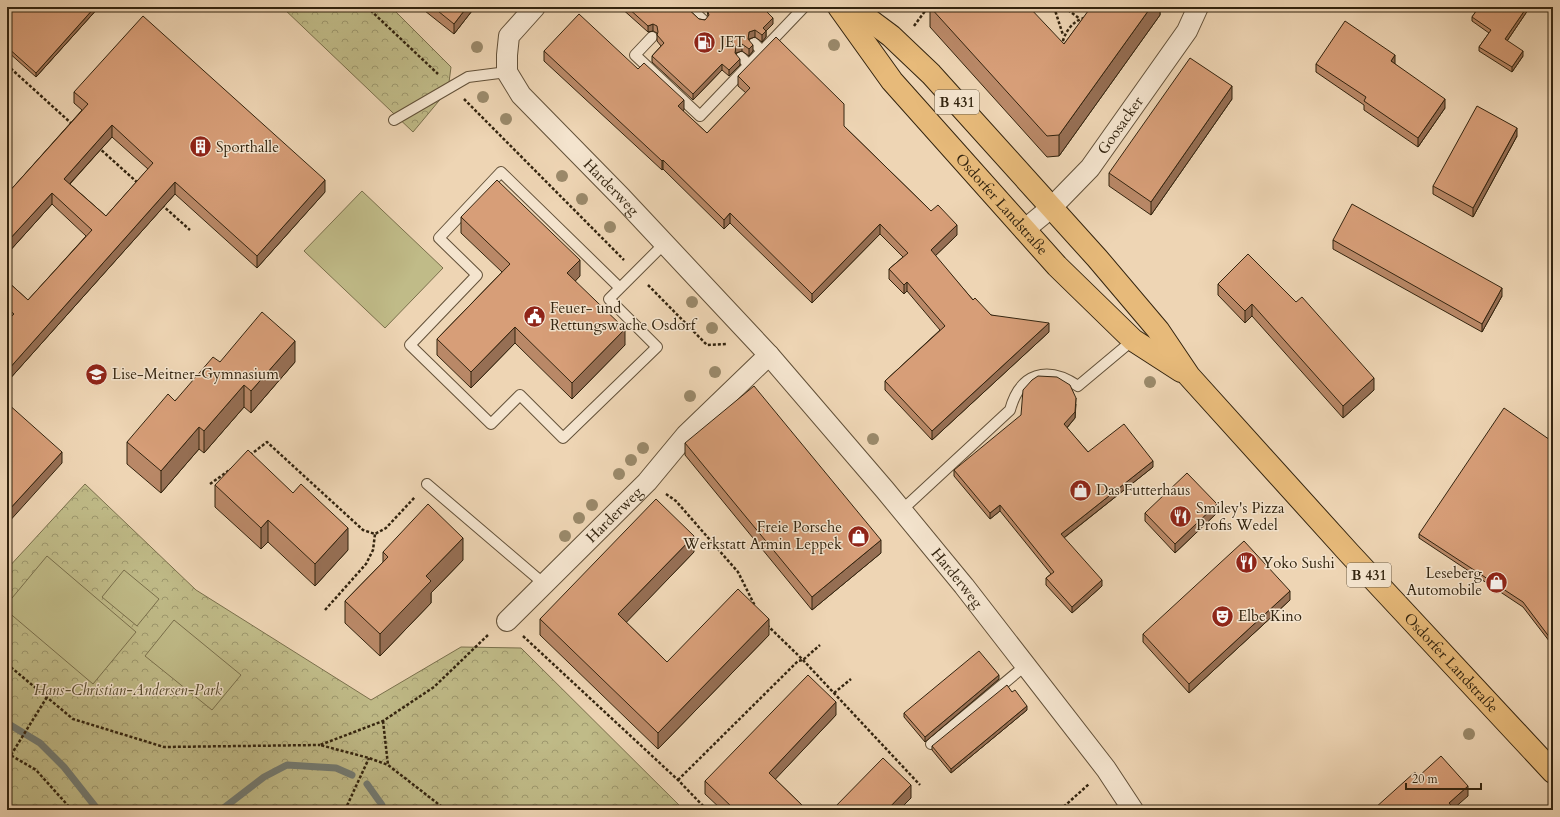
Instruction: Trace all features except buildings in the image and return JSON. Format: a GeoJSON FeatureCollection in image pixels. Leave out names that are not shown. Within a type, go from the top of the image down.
{"type":"FeatureCollection","features":[{"type":"Feature","properties":{"kind":"main road","name":"Osdorfer Landstraße"},"geometry":{"type":"LineString","coordinates":[[839,7],[892,81],[1024,230],[1058,266],[1133,340],[1189,376]]}},
{"type":"Feature","properties":{"kind":"main road","name":"Osdorfer Landstraße"},"geometry":{"type":"LineString","coordinates":[[852,7],[891,36],[931,74],[1052,207],[1158,330],[1189,376],[1349,553],[1553,772]]}},
{"type":"Feature","properties":{"kind":"street","name":"Harderweg"},"geometry":{"type":"LineString","coordinates":[[535,7],[510,36],[507,55],[508,72],[521,95],[763,349],[902,510],[964,586],[1106,769],[1132,810]]}},
{"type":"Feature","properties":{"kind":"street","name":"Goosacker"},"geometry":{"type":"LineString","coordinates":[[1024,230],[1052,207],[1090,168],[1187,31],[1198,7]]}},
{"type":"Feature","properties":{"kind":"street","name":"Harderweg"},"geometry":{"type":"LineString","coordinates":[[507,621],[543,583],[646,482],[763,349]]}},
{"type":"Feature","properties":{"kind":"lane"},"geometry":{"type":"LineString","coordinates":[[689,7],[703,20]]}},
{"type":"Feature","properties":{"kind":"lane"},"geometry":{"type":"LineString","coordinates":[[652,37],[635,55],[700,116],[804,7]]}},
{"type":"Feature","properties":{"kind":"lane"},"geometry":{"type":"LineString","coordinates":[[764,33],[772,40]]}},
{"type":"Feature","properties":{"kind":"lane"},"geometry":{"type":"LineString","coordinates":[[754,43],[762,51]]}},
{"type":"Feature","properties":{"kind":"lane"},"geometry":{"type":"LineString","coordinates":[[741,57],[749,65]]}},
{"type":"Feature","properties":{"kind":"lane"},"geometry":{"type":"LineString","coordinates":[[394,120],[468,77],[508,72]]}},
{"type":"Feature","properties":{"kind":"lane"},"geometry":{"type":"LineString","coordinates":[[620,288],[501,172],[438,238],[477,275],[410,345],[491,424],[520,395],[563,438],[657,347],[609,299],[620,288],[635,272],[664,244]]}},
{"type":"Feature","properties":{"kind":"lane"},"geometry":{"type":"LineString","coordinates":[[902,510],[1010,410],[1014,395],[1023,383],[1036,376],[1051,374],[1065,377],[1078,386],[1133,340]]}},
{"type":"Feature","properties":{"kind":"lane"},"geometry":{"type":"LineString","coordinates":[[427,484],[543,583]]}},
{"type":"Feature","properties":{"kind":"lane"},"geometry":{"type":"LineString","coordinates":[[931,744],[1026,665]]}},
{"type":"Feature","properties":{"kind":"path"},"geometry":{"type":"LineString","coordinates":[[367,7],[451,87],[707,345],[763,349]]}},
{"type":"Feature","properties":{"kind":"path"},"geometry":{"type":"LineString","coordinates":[[914,27],[928,7]]}},
{"type":"Feature","properties":{"kind":"path"},"geometry":{"type":"LineString","coordinates":[[1054,7],[1063,35],[1061,48]]}},
{"type":"Feature","properties":{"kind":"path"},"geometry":{"type":"LineString","coordinates":[[1064,7],[1080,19]]}},
{"type":"Feature","properties":{"kind":"path"},"geometry":{"type":"LineString","coordinates":[[1063,35],[1080,19],[1092,17]]}},
{"type":"Feature","properties":{"kind":"path"},"geometry":{"type":"LineString","coordinates":[[7,65],[78,129]]}},
{"type":"Feature","properties":{"kind":"path"},"geometry":{"type":"LineString","coordinates":[[95,145],[142,188]]}},
{"type":"Feature","properties":{"kind":"path"},"geometry":{"type":"LineString","coordinates":[[160,204],[190,230]]}},
{"type":"Feature","properties":{"kind":"path"},"geometry":{"type":"LineString","coordinates":[[248,456],[267,442],[363,530],[375,534],[386,528],[427,484]]}},
{"type":"Feature","properties":{"kind":"path"},"geometry":{"type":"LineString","coordinates":[[210,484],[236,466]]}},
{"type":"Feature","properties":{"kind":"path"},"geometry":{"type":"LineString","coordinates":[[646,482],[676,501],[738,572],[758,613]]}},
{"type":"Feature","properties":{"kind":"path"},"geometry":{"type":"LineString","coordinates":[[325,610],[366,564],[373,550],[375,534]]}},
{"type":"Feature","properties":{"kind":"path"},"geometry":{"type":"LineString","coordinates":[[762,620],[803,660],[920,785]]}},
{"type":"Feature","properties":{"kind":"path"},"geometry":{"type":"LineString","coordinates":[[320,745],[383,721],[434,687],[489,634],[507,621],[678,780],[708,810]]}},
{"type":"Feature","properties":{"kind":"path"},"geometry":{"type":"LineString","coordinates":[[678,780],[798,661],[803,660],[820,645]]}},
{"type":"Feature","properties":{"kind":"path"},"geometry":{"type":"LineString","coordinates":[[7,664],[73,719],[164,747],[320,745],[369,758],[388,765],[446,810]]}},
{"type":"Feature","properties":{"kind":"path"},"geometry":{"type":"LineString","coordinates":[[834,693],[851,679]]}},
{"type":"Feature","properties":{"kind":"path"},"geometry":{"type":"LineString","coordinates":[[11,755],[47,697]]}},
{"type":"Feature","properties":{"kind":"path"},"geometry":{"type":"LineString","coordinates":[[383,721],[388,765]]}},
{"type":"Feature","properties":{"kind":"path"},"geometry":{"type":"LineString","coordinates":[[7,753],[36,770],[72,810]]}},
{"type":"Feature","properties":{"kind":"path"},"geometry":{"type":"LineString","coordinates":[[345,810],[369,758]]}},
{"type":"Feature","properties":{"kind":"path"},"geometry":{"type":"LineString","coordinates":[[1060,810],[1106,769]]}},
{"type":"Feature","properties":{"kind":"green space"},"geometry":{"type":"Polygon","coordinates":[[[282,7],[391,7],[451,67],[448,90],[413,132],[282,7]]]}},
{"type":"Feature","properties":{"kind":"green space"},"geometry":{"type":"Polygon","coordinates":[[[362,191],[443,268],[385,328],[304,251],[362,191]]]}},
{"type":"Feature","properties":{"kind":"green space","name":"Hans-Christian-Andersen-Park"},"geometry":{"type":"Polygon","coordinates":[[[85,484],[196,590],[371,700],[461,647],[521,648],[684,810],[7,810],[7,569],[85,484]]]}},
{"type":"Feature","properties":{"kind":"green space"},"geometry":{"type":"Polygon","coordinates":[[[47,556],[136,632],[93,684],[7,611],[7,604],[47,556]]]}},
{"type":"Feature","properties":{"kind":"green space"},"geometry":{"type":"Polygon","coordinates":[[[124,570],[159,599],[137,626],[102,597],[124,570]]]}},
{"type":"Feature","properties":{"kind":"green space"},"geometry":{"type":"Polygon","coordinates":[[[174,620],[241,675],[212,710],[145,656],[174,620]]]}},
{"type":"Feature","properties":{"kind":"waterway"},"geometry":{"type":"LineString","coordinates":[[7,723],[40,743],[64,767],[98,810]]}},
{"type":"Feature","properties":{"kind":"waterway"},"geometry":{"type":"LineString","coordinates":[[221,810],[264,777],[287,765],[336,768],[352,775]]}},
{"type":"Feature","properties":{"kind":"waterway"},"geometry":{"type":"LineString","coordinates":[[367,784],[382,805],[382,810]]}},
{"type":"Feature","properties":{"kind":"waterway"},"geometry":{"type":"LineString","coordinates":[[155,810],[165,808],[177,810]]}},
{"type":"Feature","properties":{"kind":"place","name":"JET"},"geometry":{"type":"Point","coordinates":[705,42]}},
{"type":"Feature","properties":{"kind":"place","name":"Sporthalle"},"geometry":{"type":"Point","coordinates":[200,147]}},
{"type":"Feature","properties":{"kind":"place","name":"Feuer- und Rettungswache Osdorf"},"geometry":{"type":"Point","coordinates":[535,317]}},
{"type":"Feature","properties":{"kind":"place","name":"Lise-Meitner-Gymnasium"},"geometry":{"type":"Point","coordinates":[97,374]}},
{"type":"Feature","properties":{"kind":"place","name":"Das Futterhaus"},"geometry":{"type":"Point","coordinates":[1081,490]}},
{"type":"Feature","properties":{"kind":"place","name":"Smiley's Pizza Profis Wedel"},"geometry":{"type":"Point","coordinates":[1181,517]}},
{"type":"Feature","properties":{"kind":"place","name":"Freie Porsche Werkstatt Armin Leppek"},"geometry":{"type":"Point","coordinates":[858,536]}},
{"type":"Feature","properties":{"kind":"place","name":"Yoko Sushi"},"geometry":{"type":"Point","coordinates":[1247,563]}},
{"type":"Feature","properties":{"kind":"place","name":"Leseberg Automobile"},"geometry":{"type":"Point","coordinates":[1497,582]}},
{"type":"Feature","properties":{"kind":"place","name":"Elbe Kino"},"geometry":{"type":"Point","coordinates":[1222,616]}}]}
